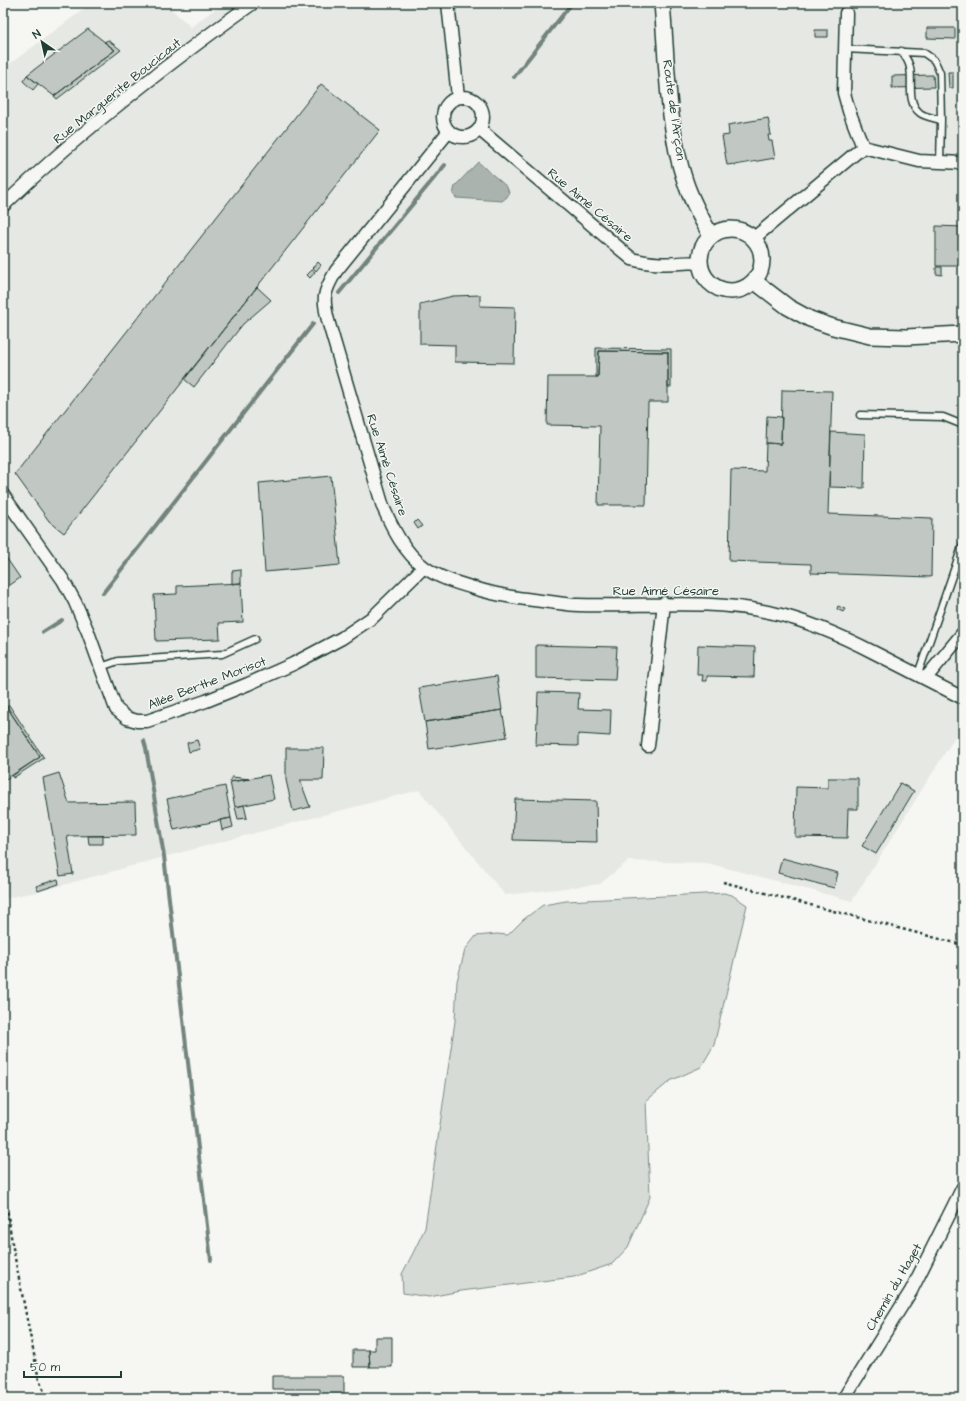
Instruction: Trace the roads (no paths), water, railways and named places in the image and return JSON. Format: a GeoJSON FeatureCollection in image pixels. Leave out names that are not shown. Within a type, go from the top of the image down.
{"type":"FeatureCollection","features":[{"type":"Feature","properties":{"kind":"street","name":"Rue Marguerite Boucicaut"},"geometry":{"type":"LineString","coordinates":[[3,206],[48,165],[142,86],[253,3]]}},
{"type":"Feature","properties":{"kind":"street"},"geometry":{"type":"LineString","coordinates":[[448,3],[458,97]]}},
{"type":"Feature","properties":{"kind":"street","name":"Route de l’Arçon"},"geometry":{"type":"LineString","coordinates":[[662,3],[670,108],[676,144],[684,180],[694,204],[711,236]]}},
{"type":"Feature","properties":{"kind":"street"},"geometry":{"type":"LineString","coordinates":[[846,13],[844,93],[849,111],[863,147]]}},
{"type":"Feature","properties":{"kind":"street"},"geometry":{"type":"LineString","coordinates":[[458,97],[467,97],[474,100],[480,106],[483,114],[482,122],[478,129],[475,133],[464,136],[459,136],[449,130],[445,125],[444,118],[444,111],[447,105],[458,97]]}},
{"type":"Feature","properties":{"kind":"street","name":"Rue Aimé Césaire"},"geometry":{"type":"LineString","coordinates":[[478,129],[632,259],[644,263],[659,264],[700,262]]}},
{"type":"Feature","properties":{"kind":"street","name":"Rue Aimé Césaire"},"geometry":{"type":"LineString","coordinates":[[449,130],[336,271],[326,289],[325,295],[326,312],[329,324],[383,506],[395,533],[403,546],[412,556],[424,567],[451,581],[492,594],[520,599],[577,605],[718,604],[747,607],[774,613],[806,622],[840,636],[963,698]]}},
{"type":"Feature","properties":{"kind":"street"},"geometry":{"type":"LineString","coordinates":[[754,238],[863,147]]}},
{"type":"Feature","properties":{"kind":"street"},"geometry":{"type":"LineString","coordinates":[[863,147],[918,161],[963,163]]}},
{"type":"Feature","properties":{"kind":"street"},"geometry":{"type":"LineString","coordinates":[[733,228],[741,230],[754,238],[761,250],[762,263],[761,270],[754,281],[748,286],[742,289],[727,291],[714,286],[704,276],[700,262],[700,254],[702,247],[711,236],[718,231],[733,228]]}},
{"type":"Feature","properties":{"kind":"street"},"geometry":{"type":"LineString","coordinates":[[754,281],[788,307],[810,319],[833,328],[870,336],[906,337],[963,334]]}},
{"type":"Feature","properties":{"kind":"street","name":"Allée Berthe Morisot"},"geometry":{"type":"LineString","coordinates":[[3,495],[62,580],[72,597],[102,667],[116,709],[127,718],[137,721],[147,721],[206,701],[248,684],[293,664],[342,638],[373,617],[424,567]]}},
{"type":"Feature","properties":{"kind":"street"},"geometry":{"type":"LineString","coordinates":[[648,746],[664,604]]}},
{"type":"Feature","properties":{"kind":"street"},"geometry":{"type":"LineString","coordinates":[[922,676],[963,633]]}},
{"type":"Feature","properties":{"kind":"street","name":"Chemin du Haget"},"geometry":{"type":"LineString","coordinates":[[844,1398],[911,1291],[963,1187]]}},
{"type":"Feature","properties":{"kind":"lane"},"geometry":{"type":"LineString","coordinates":[[845,49],[924,53],[934,60],[940,73],[940,163]]}},
{"type":"Feature","properties":{"kind":"lane"},"geometry":{"type":"LineString","coordinates":[[901,51],[907,58],[910,67],[914,106],[920,114],[941,120]]}},
{"type":"Feature","properties":{"kind":"lane"},"geometry":{"type":"LineString","coordinates":[[860,415],[943,417],[963,426]]}},
{"type":"Feature","properties":{"kind":"lane"},"geometry":{"type":"LineString","coordinates":[[922,676],[963,544]]}},
{"type":"Feature","properties":{"kind":"lane"},"geometry":{"type":"LineString","coordinates":[[102,667],[118,661],[222,654],[256,639]]}},
{"type":"Feature","properties":{"kind":"waterway"},"geometry":{"type":"LineString","coordinates":[[514,77],[572,3]]}},
{"type":"Feature","properties":{"kind":"waterway"},"geometry":{"type":"LineString","coordinates":[[339,293],[445,165]]}},
{"type":"Feature","properties":{"kind":"waterway"},"geometry":{"type":"LineString","coordinates":[[103,593],[313,324]]}},
{"type":"Feature","properties":{"kind":"waterway"},"geometry":{"type":"LineString","coordinates":[[43,632],[62,620]]}},
{"type":"Feature","properties":{"kind":"waterway"},"geometry":{"type":"LineString","coordinates":[[144,741],[164,856],[211,1260]]}}]}
